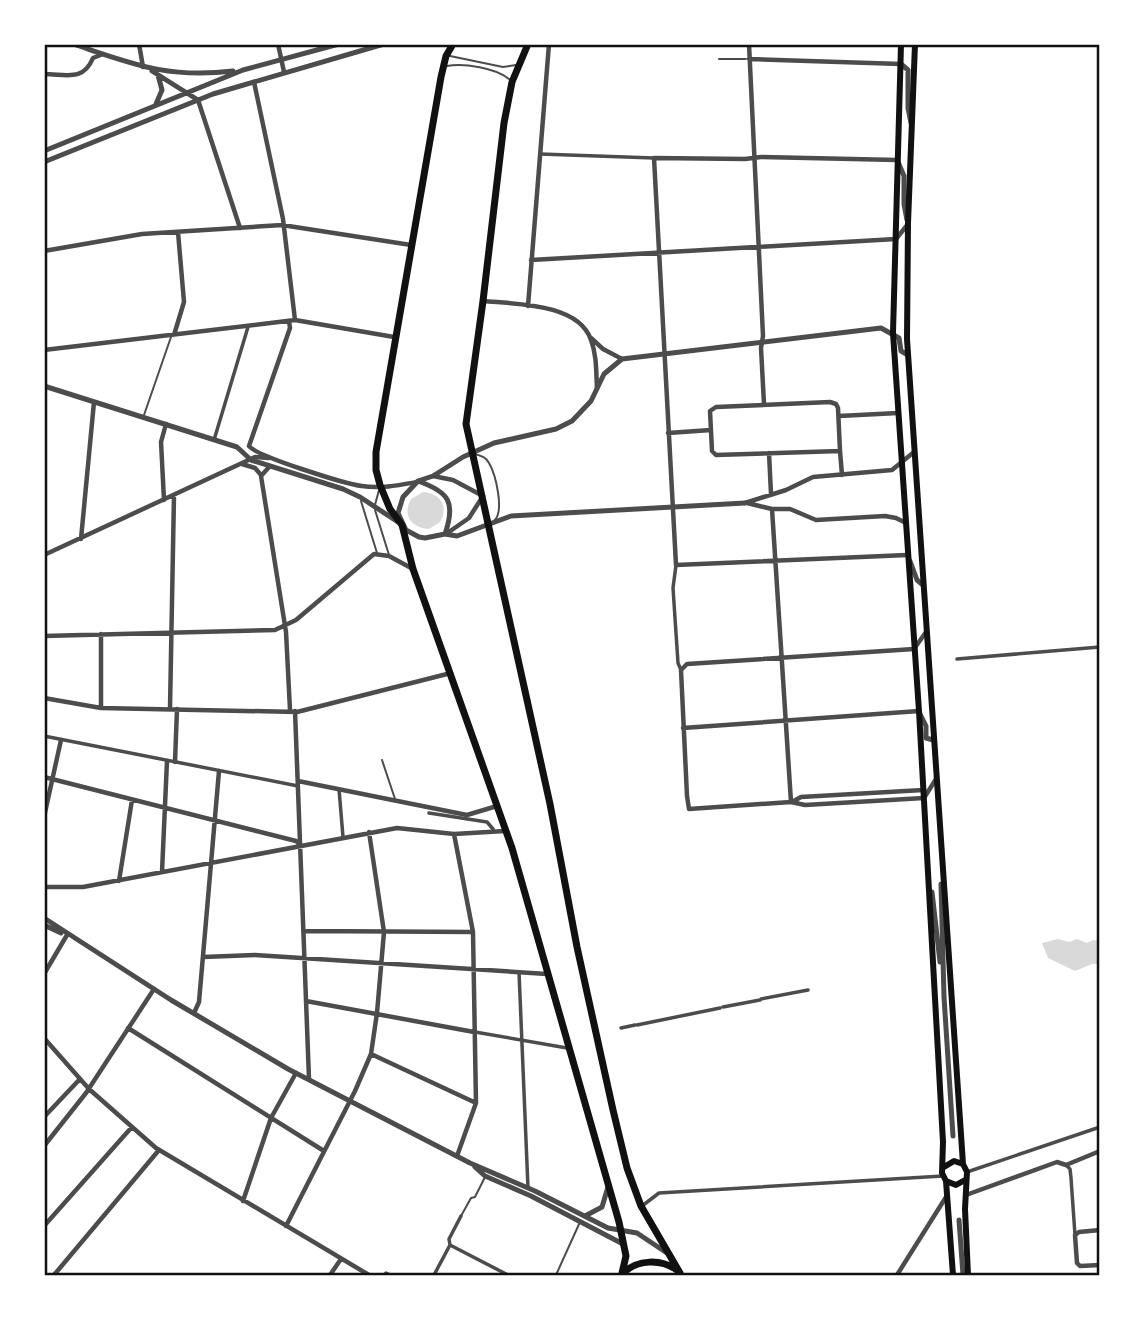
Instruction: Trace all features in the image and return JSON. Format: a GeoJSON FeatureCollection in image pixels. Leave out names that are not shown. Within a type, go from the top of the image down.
{"type":"FeatureCollection","features":[{"type":"Feature","properties":{"kind":"highway"},"geometry":{"type":"LineString","coordinates":[[453,44],[443,67],[394,337],[376,452],[376,470],[390,509],[402,525],[414,569],[512,848],[609,1184],[626,1256],[622,1274]]}},
{"type":"Feature","properties":{"kind":"highway"},"geometry":{"type":"LineString","coordinates":[[528,44],[512,82],[504,123],[483,301],[465,420],[550,804],[612,1111],[627,1168],[642,1206],[681,1274]]}},
{"type":"Feature","properties":{"kind":"highway"},"geometry":{"type":"LineString","coordinates":[[622,1274],[632,1267],[656,1262],[668,1265],[681,1274]]}},
{"type":"Feature","properties":{"kind":"main road"},"geometry":{"type":"LineString","coordinates":[[901,44],[893,333],[919,711],[944,1179],[953,1275]]}},
{"type":"Feature","properties":{"kind":"main road"},"geometry":{"type":"LineString","coordinates":[[915,44],[908,223],[908,355],[940,849],[952,976],[963,1164],[967,1172],[965,1195],[968,1275]]}},
{"type":"Feature","properties":{"kind":"main road"},"geometry":{"type":"LineString","coordinates":[[944,1167],[954,1161],[963,1164]]}},
{"type":"Feature","properties":{"kind":"main road"},"geometry":{"type":"LineString","coordinates":[[944,1179],[956,1185],[965,1180]]}},
{"type":"Feature","properties":{"kind":"street"},"geometry":{"type":"LineString","coordinates":[[73,44],[146,68],[192,75],[243,70]]}},
{"type":"Feature","properties":{"kind":"street"},"geometry":{"type":"LineString","coordinates":[[139,44],[146,68],[198,100],[240,228]]}},
{"type":"Feature","properties":{"kind":"street"},"geometry":{"type":"LineString","coordinates":[[278,44],[279,60],[284,72]]}},
{"type":"Feature","properties":{"kind":"street"},"geometry":{"type":"LineString","coordinates":[[44,151],[243,70],[340,44]]}},
{"type":"Feature","properties":{"kind":"street"},"geometry":{"type":"LineString","coordinates":[[44,162],[198,100],[384,44]]}},
{"type":"Feature","properties":{"kind":"street"},"geometry":{"type":"LineString","coordinates":[[446,44],[446,56]]}},
{"type":"Feature","properties":{"kind":"street"},"geometry":{"type":"LineString","coordinates":[[528,306],[549,44]]}},
{"type":"Feature","properties":{"kind":"street"},"geometry":{"type":"LineString","coordinates":[[749,44],[764,404]]}},
{"type":"Feature","properties":{"kind":"street"},"geometry":{"type":"LineString","coordinates":[[44,74],[79,75],[88,68],[93,58],[104,54]]}},
{"type":"Feature","properties":{"kind":"street"},"geometry":{"type":"LineString","coordinates":[[749,59],[901,64],[908,70],[908,108],[912,126]]}},
{"type":"Feature","properties":{"kind":"street"},"geometry":{"type":"LineString","coordinates":[[155,106],[162,90],[158,75]]}},
{"type":"Feature","properties":{"kind":"street"},"geometry":{"type":"LineString","coordinates":[[249,446],[292,320],[283,219],[254,81]]}},
{"type":"Feature","properties":{"kind":"street"},"geometry":{"type":"LineString","coordinates":[[531,260],[896,239],[908,223],[904,204],[904,176],[897,160],[654,158],[539,153]]}},
{"type":"Feature","properties":{"kind":"street"},"geometry":{"type":"LineString","coordinates":[[654,158],[676,565],[674,596],[677,663],[681,670],[689,809],[791,802],[806,805],[923,799],[936,779]]}},
{"type":"Feature","properties":{"kind":"street"},"geometry":{"type":"LineString","coordinates":[[44,251],[142,234],[282,225],[411,245]]}},
{"type":"Feature","properties":{"kind":"street"},"geometry":{"type":"LineString","coordinates":[[174,335],[184,302],[178,232]]}},
{"type":"Feature","properties":{"kind":"street"},"geometry":{"type":"LineString","coordinates":[[483,301],[552,309],[568,315],[603,349],[622,359]]}},
{"type":"Feature","properties":{"kind":"street"},"geometry":{"type":"LineString","coordinates":[[44,350],[292,320],[394,337]]}},
{"type":"Feature","properties":{"kind":"street"},"geometry":{"type":"LineString","coordinates":[[214,440],[248,327]]}},
{"type":"Feature","properties":{"kind":"street"},"geometry":{"type":"LineString","coordinates":[[249,446],[253,452],[269,458],[359,486],[418,481],[433,476],[494,443],[564,426],[586,409],[604,374],[622,359],[881,328],[893,333],[901,341],[901,351],[908,355]]}},
{"type":"Feature","properties":{"kind":"street"},"geometry":{"type":"LineString","coordinates":[[591,337],[596,360],[597,389]]}},
{"type":"Feature","properties":{"kind":"street"},"geometry":{"type":"LineString","coordinates":[[44,386],[237,447],[249,446]]}},
{"type":"Feature","properties":{"kind":"street"},"geometry":{"type":"LineString","coordinates":[[81,539],[94,402]]}},
{"type":"Feature","properties":{"kind":"street"},"geometry":{"type":"LineString","coordinates":[[840,451],[716,455],[712,451],[710,411],[716,407],[830,402],[838,408],[842,475]]}},
{"type":"Feature","properties":{"kind":"street"},"geometry":{"type":"LineString","coordinates":[[839,416],[898,413]]}},
{"type":"Feature","properties":{"kind":"street"},"geometry":{"type":"LineString","coordinates":[[164,500],[160,442],[166,425]]}},
{"type":"Feature","properties":{"kind":"street"},"geometry":{"type":"LineString","coordinates":[[668,433],[711,430]]}},
{"type":"Feature","properties":{"kind":"street"},"geometry":{"type":"LineString","coordinates":[[237,447],[251,460],[343,489],[360,497],[402,525],[412,535],[419,537],[430,538],[445,534],[469,518],[483,496],[453,480],[433,476]]}},
{"type":"Feature","properties":{"kind":"street"},"geometry":{"type":"LineString","coordinates":[[744,503],[813,477],[888,471],[915,452]]}},
{"type":"Feature","properties":{"kind":"street"},"geometry":{"type":"LineString","coordinates":[[769,453],[771,494]]}},
{"type":"Feature","properties":{"kind":"street"},"geometry":{"type":"LineString","coordinates":[[44,555],[251,460],[269,458]]}},
{"type":"Feature","properties":{"kind":"street"},"geometry":{"type":"LineString","coordinates":[[242,464],[255,468],[261,476],[285,626],[298,783],[309,1079]]}},
{"type":"Feature","properties":{"kind":"street"},"geometry":{"type":"LineString","coordinates":[[261,476],[270,466]]}},
{"type":"Feature","properties":{"kind":"street"},"geometry":{"type":"LineString","coordinates":[[402,525],[398,507],[403,497],[418,481]]}},
{"type":"Feature","properties":{"kind":"street"},"geometry":{"type":"LineString","coordinates":[[418,481],[434,486],[448,499],[451,512],[445,534]]}},
{"type":"Feature","properties":{"kind":"street"},"geometry":{"type":"LineString","coordinates":[[170,709],[174,495]]}},
{"type":"Feature","properties":{"kind":"street"},"geometry":{"type":"LineString","coordinates":[[445,534],[457,536],[517,516],[744,503],[772,509],[790,509],[816,520],[885,516],[906,523]]}},
{"type":"Feature","properties":{"kind":"street"},"geometry":{"type":"LineString","coordinates":[[772,509],[791,802]]}},
{"type":"Feature","properties":{"kind":"street"},"geometry":{"type":"LineString","coordinates":[[44,636],[275,630],[296,620],[377,553],[414,569]]}},
{"type":"Feature","properties":{"kind":"street"},"geometry":{"type":"LineString","coordinates":[[676,565],[907,555],[917,580],[923,585]]}},
{"type":"Feature","properties":{"kind":"street"},"geometry":{"type":"LineString","coordinates":[[681,670],[691,663],[914,649],[926,632]]}},
{"type":"Feature","properties":{"kind":"street"},"geometry":{"type":"LineString","coordinates":[[101,708],[102,634]]}},
{"type":"Feature","properties":{"kind":"street"},"geometry":{"type":"LineString","coordinates":[[957,659],[1100,647]]}},
{"type":"Feature","properties":{"kind":"street"},"geometry":{"type":"LineString","coordinates":[[44,698],[101,708],[300,712],[452,672]]}},
{"type":"Feature","properties":{"kind":"street"},"geometry":{"type":"LineString","coordinates":[[175,762],[177,709]]}},
{"type":"Feature","properties":{"kind":"street"},"geometry":{"type":"LineString","coordinates":[[684,728],[919,711],[926,726],[926,738],[933,740]]}},
{"type":"Feature","properties":{"kind":"street"},"geometry":{"type":"LineString","coordinates":[[44,736],[219,771],[339,789],[467,815],[497,806]]}},
{"type":"Feature","properties":{"kind":"street"},"geometry":{"type":"LineString","coordinates":[[44,817],[61,740]]}},
{"type":"Feature","properties":{"kind":"street"},"geometry":{"type":"LineString","coordinates":[[162,872],[167,761]]}},
{"type":"Feature","properties":{"kind":"street"},"geometry":{"type":"LineString","coordinates":[[194,1013],[199,1002],[219,771]]}},
{"type":"Feature","properties":{"kind":"street"},"geometry":{"type":"LineString","coordinates":[[44,777],[296,841],[300,845]]}},
{"type":"Feature","properties":{"kind":"street"},"geometry":{"type":"LineString","coordinates":[[339,789],[342,837]]}},
{"type":"Feature","properties":{"kind":"street"},"geometry":{"type":"LineString","coordinates":[[791,802],[801,797],[923,789]]}},
{"type":"Feature","properties":{"kind":"street"},"geometry":{"type":"LineString","coordinates":[[119,881],[132,800]]}},
{"type":"Feature","properties":{"kind":"street"},"geometry":{"type":"LineString","coordinates":[[429,813],[487,822],[494,829]]}},
{"type":"Feature","properties":{"kind":"street"},"geometry":{"type":"LineString","coordinates":[[44,887],[83,887],[119,881],[397,828],[454,834],[505,831]]}},
{"type":"Feature","properties":{"kind":"street"},"geometry":{"type":"LineString","coordinates":[[286,1226],[371,1054],[384,932],[369,832]]}},
{"type":"Feature","properties":{"kind":"street"},"geometry":{"type":"LineString","coordinates":[[454,834],[472,932],[476,1102],[457,1156]]}},
{"type":"Feature","properties":{"kind":"street"},"geometry":{"type":"LineString","coordinates":[[940,849],[944,997],[953,1136]]}},
{"type":"Feature","properties":{"kind":"street"},"geometry":{"type":"LineString","coordinates":[[927,852],[944,997]]}},
{"type":"Feature","properties":{"kind":"street"},"geometry":{"type":"LineString","coordinates":[[44,918],[154,989],[296,1073],[470,1163],[608,1228],[637,1233],[669,1254]]}},
{"type":"Feature","properties":{"kind":"street"},"geometry":{"type":"LineString","coordinates":[[44,925],[67,935]]}},
{"type":"Feature","properties":{"kind":"street"},"geometry":{"type":"LineString","coordinates":[[304,931],[472,932]]}},
{"type":"Feature","properties":{"kind":"street"},"geometry":{"type":"LineString","coordinates":[[44,974],[67,935]]}},
{"type":"Feature","properties":{"kind":"street"},"geometry":{"type":"LineString","coordinates":[[203,957],[254,955],[547,974]]}},
{"type":"Feature","properties":{"kind":"street"},"geometry":{"type":"LineString","coordinates":[[519,972],[528,1188]]}},
{"type":"Feature","properties":{"kind":"street"},"geometry":{"type":"LineString","coordinates":[[44,1146],[89,1089],[154,989]]}},
{"type":"Feature","properties":{"kind":"street"},"geometry":{"type":"LineString","coordinates":[[621,1028],[808,990]]}},
{"type":"Feature","properties":{"kind":"street"},"geometry":{"type":"LineString","coordinates":[[306,1001],[569,1048]]}},
{"type":"Feature","properties":{"kind":"street"},"geometry":{"type":"LineString","coordinates":[[128,1028],[324,1151]]}},
{"type":"Feature","properties":{"kind":"street"},"geometry":{"type":"LineString","coordinates":[[44,1038],[79,1080],[159,1150],[369,1275]]}},
{"type":"Feature","properties":{"kind":"street"},"geometry":{"type":"LineString","coordinates":[[371,1054],[476,1102]]}},
{"type":"Feature","properties":{"kind":"street"},"geometry":{"type":"LineString","coordinates":[[243,1200],[271,1118],[296,1073]]}},
{"type":"Feature","properties":{"kind":"street"},"geometry":{"type":"LineString","coordinates":[[44,1117],[79,1080]]}},
{"type":"Feature","properties":{"kind":"street"},"geometry":{"type":"LineString","coordinates":[[967,1172],[1100,1127]]}},
{"type":"Feature","properties":{"kind":"street"},"geometry":{"type":"LineString","coordinates":[[44,1226],[131,1128]]}},
{"type":"Feature","properties":{"kind":"street"},"geometry":{"type":"LineString","coordinates":[[54,1275],[159,1150]]}},
{"type":"Feature","properties":{"kind":"street"},"geometry":{"type":"LineString","coordinates":[[1066,1165],[1100,1151]]}},
{"type":"Feature","properties":{"kind":"street"},"geometry":{"type":"LineString","coordinates":[[965,1195],[1057,1162],[1066,1165],[1070,1169],[1077,1263],[1080,1266],[1100,1265]]}},
{"type":"Feature","properties":{"kind":"street"},"geometry":{"type":"LineString","coordinates":[[470,1163],[485,1176],[623,1244]]}},
{"type":"Feature","properties":{"kind":"street"},"geometry":{"type":"LineString","coordinates":[[642,1206],[659,1193],[944,1179]]}},
{"type":"Feature","properties":{"kind":"street"},"geometry":{"type":"LineString","coordinates":[[585,1216],[602,1207],[609,1184]]}},
{"type":"Feature","properties":{"kind":"street"},"geometry":{"type":"LineString","coordinates":[[897,1275],[947,1196]]}},
{"type":"Feature","properties":{"kind":"street"},"geometry":{"type":"LineString","coordinates":[[434,1275],[461,1216]]}},
{"type":"Feature","properties":{"kind":"street"},"geometry":{"type":"LineString","coordinates":[[959,1220],[962,1275]]}},
{"type":"Feature","properties":{"kind":"street"},"geometry":{"type":"LineString","coordinates":[[1075,1236],[1079,1231],[1100,1230]]}},
{"type":"Feature","properties":{"kind":"street"},"geometry":{"type":"LineString","coordinates":[[450,1245],[508,1275]]}},
{"type":"Feature","properties":{"kind":"street"},"geometry":{"type":"LineString","coordinates":[[330,1275],[341,1259]]}},
{"type":"Feature","properties":{"kind":"street"},"geometry":{"type":"LineString","coordinates":[[384,1275],[390,1275]]}},
{"type":"Feature","properties":{"kind":"lane"},"geometry":{"type":"LineString","coordinates":[[446,56],[503,67],[520,64]]}},
{"type":"Feature","properties":{"kind":"lane"},"geometry":{"type":"LineString","coordinates":[[719,59],[749,59]]}},
{"type":"Feature","properties":{"kind":"lane"},"geometry":{"type":"LineString","coordinates":[[443,67],[465,66],[495,72],[512,82]]}},
{"type":"Feature","properties":{"kind":"lane"},"geometry":{"type":"LineString","coordinates":[[143,417],[166,346],[174,335]]}},
{"type":"Feature","properties":{"kind":"lane"},"geometry":{"type":"LineString","coordinates":[[473,453],[482,456],[491,465],[500,503],[499,516],[489,526]]}},
{"type":"Feature","properties":{"kind":"lane"},"geometry":{"type":"LineString","coordinates":[[380,485],[375,506],[389,556]]}},
{"type":"Feature","properties":{"kind":"lane"},"geometry":{"type":"LineString","coordinates":[[360,497],[377,553]]}},
{"type":"Feature","properties":{"kind":"lane"},"geometry":{"type":"LineString","coordinates":[[382,760],[395,800]]}},
{"type":"Feature","properties":{"kind":"lane"},"geometry":{"type":"LineString","coordinates":[[461,1216],[471,1198],[475,1197],[485,1176]]}},
{"type":"Feature","properties":{"kind":"lane"},"geometry":{"type":"LineString","coordinates":[[556,1275],[580,1222]]}},
{"type":"Feature","properties":{"kind":"shaded area"},"geometry":{"type":"Polygon","coordinates":[[[423,492],[439,498],[444,511],[440,522],[429,529],[413,523],[407,510],[411,499],[423,492]]]}},
{"type":"Feature","properties":{"kind":"shaded area"},"geometry":{"type":"Polygon","coordinates":[[[1058,939],[1069,942],[1077,939],[1087,943],[1100,941],[1100,964],[1092,964],[1075,971],[1048,958],[1042,943],[1058,939]]]}}]}
